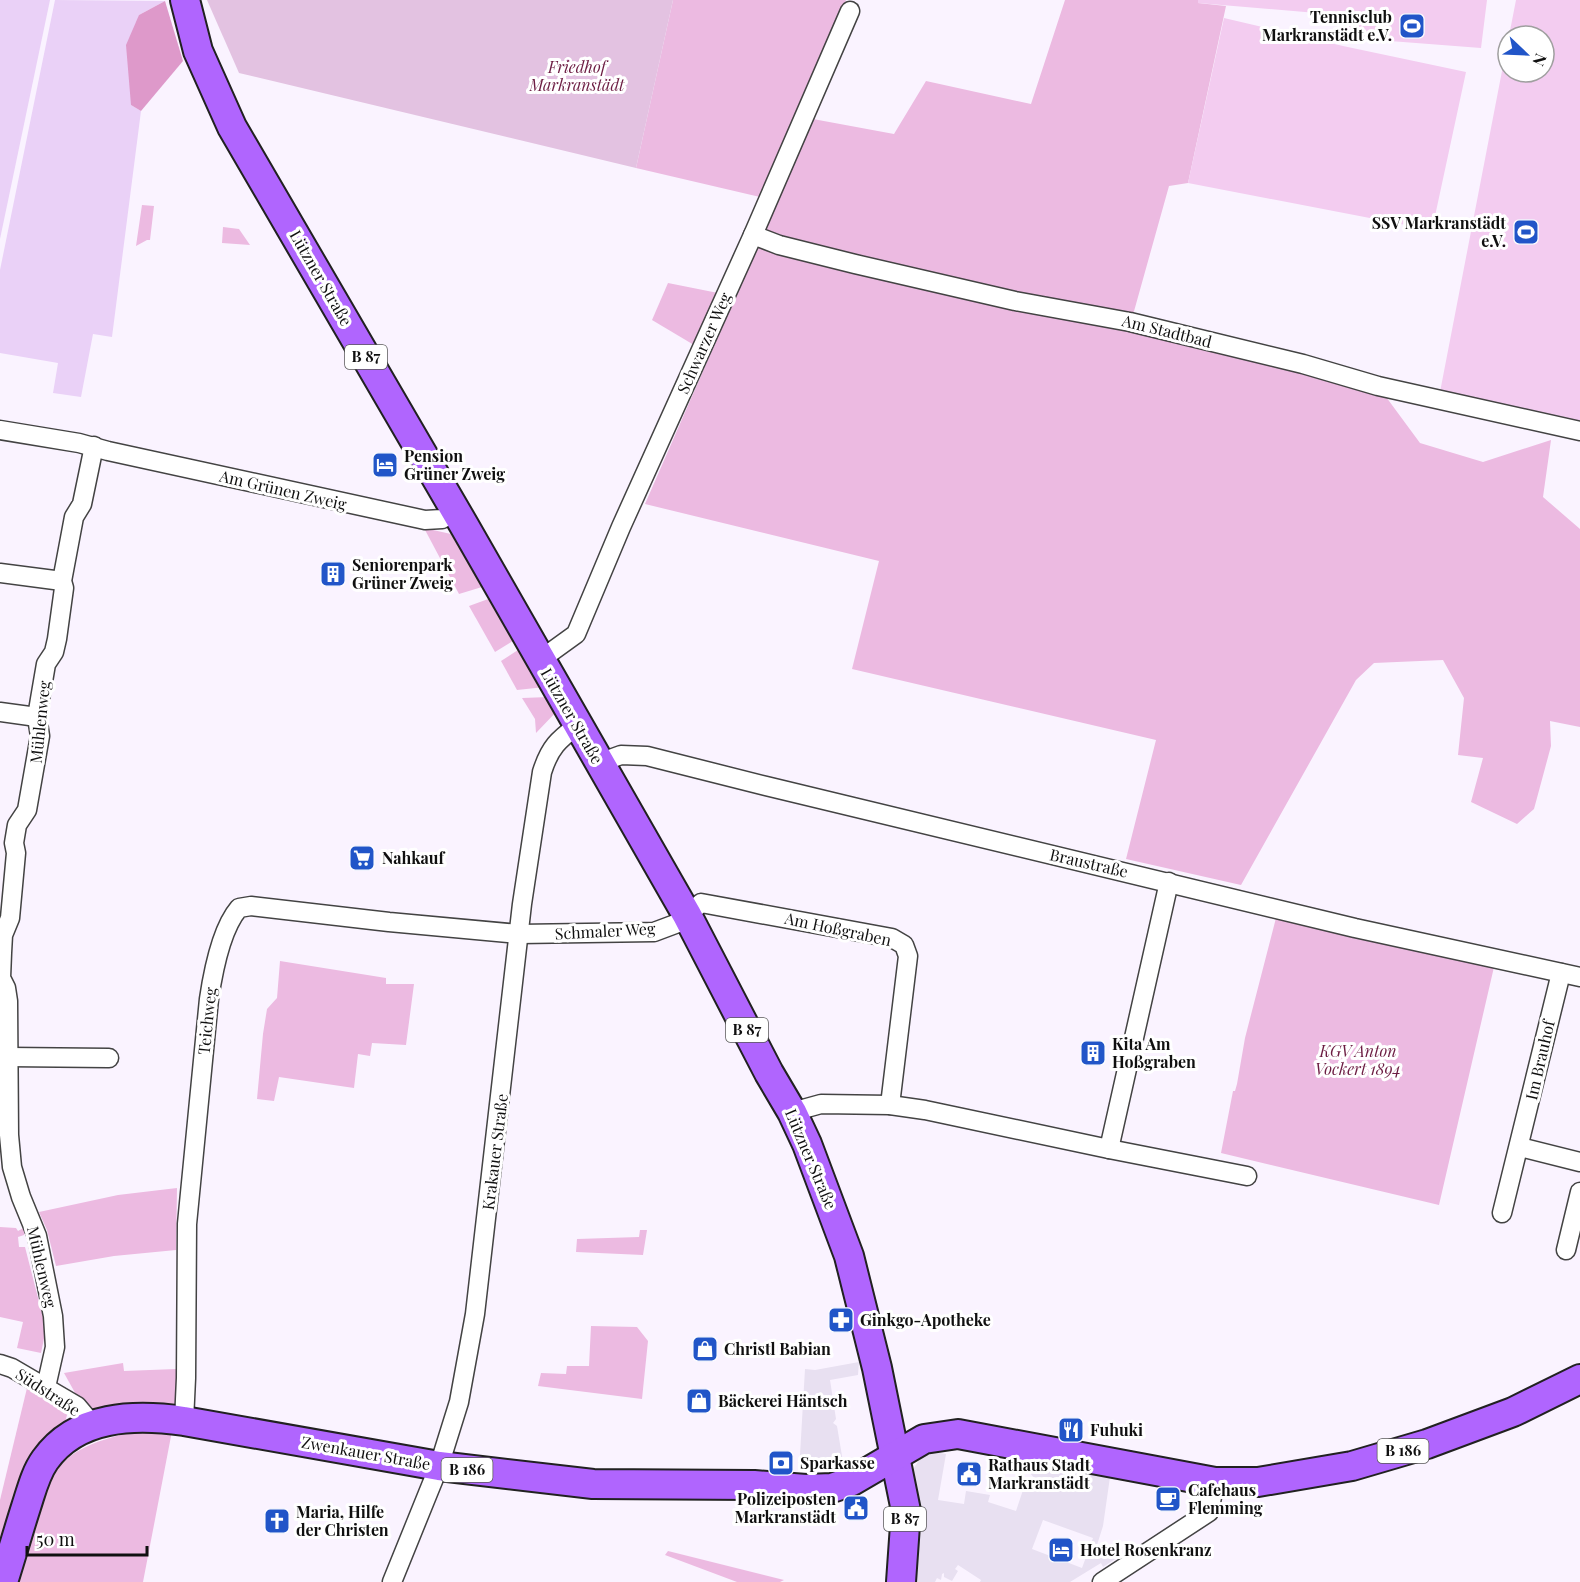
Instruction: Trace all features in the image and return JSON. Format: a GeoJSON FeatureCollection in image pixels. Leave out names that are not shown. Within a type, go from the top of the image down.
{"type":"FeatureCollection","features":[{"type":"Feature","properties":{"kind":"main road","name":"Lützner Straße"},"geometry":{"type":"LineString","coordinates":[[185,0],[198,51],[232,127],[456,511],[687,915],[792,1112],[807,1144],[849,1256],[877,1368],[895,1458]]}},
{"type":"Feature","properties":{"kind":"main road","name":"B 186"},"geometry":{"type":"LineString","coordinates":[[895,1458],[924,1439],[958,1434],[1215,1482],[1258,1482],[1352,1466],[1426,1444],[1513,1412],[1580,1379]]}},
{"type":"Feature","properties":{"kind":"main road","name":"Zwenkauer Straße"},"geometry":{"type":"LineString","coordinates":[[3,1582],[32,1489],[45,1460],[62,1442],[77,1432],[93,1425],[119,1419],[150,1416],[440,1466],[593,1484],[754,1485],[806,1490],[832,1488],[852,1481],[895,1458]]}},
{"type":"Feature","properties":{"kind":"main road","name":"B 87"},"geometry":{"type":"LineString","coordinates":[[895,1458],[906,1511],[901,1582]]}},
{"type":"Feature","properties":{"kind":"street","name":"Schwarzer Weg"},"geometry":{"type":"LineString","coordinates":[[540,660],[576,634],[621,527],[753,235],[850,11]]}},
{"type":"Feature","properties":{"kind":"street","name":"Am Stadtbad"},"geometry":{"type":"LineString","coordinates":[[753,235],[779,245],[855,264],[1015,301],[1130,322],[1303,364],[1378,386],[1580,431]]}},
{"type":"Feature","properties":{"kind":"street","name":"Am Grünen Zweig"},"geometry":{"type":"LineString","coordinates":[[0,430],[101,449],[425,520],[442,519],[456,511]]}},
{"type":"Feature","properties":{"kind":"street","name":"Mühlenweg"},"geometry":{"type":"LineString","coordinates":[[46,1387],[55,1347],[53,1316],[37,1236],[21,1197],[5,1135],[8,1001],[1,978],[2,944],[10,918],[8,852],[14,843],[17,825],[27,810],[40,736],[37,717],[46,664],[54,652],[57,639],[64,588],[62,581],[74,517],[82,504],[101,449]]}},
{"type":"Feature","properties":{"kind":"street"},"geometry":{"type":"LineString","coordinates":[[0,573],[62,581]]}},
{"type":"Feature","properties":{"kind":"street"},"geometry":{"type":"LineString","coordinates":[[0,712],[37,717]]}},
{"type":"Feature","properties":{"kind":"street","name":"Krakauer Straße"},"geometry":{"type":"LineString","coordinates":[[392,1582],[440,1466],[459,1402],[475,1314],[519,934],[542,772],[547,755],[556,742],[578,725]]}},
{"type":"Feature","properties":{"kind":"street","name":"Braustraße"},"geometry":{"type":"LineString","coordinates":[[599,763],[621,756],[647,756],[1355,928],[1580,977]]}},
{"type":"Feature","properties":{"kind":"street"},"geometry":{"type":"LineString","coordinates":[[1109,1149],[1169,882]]}},
{"type":"Feature","properties":{"kind":"street","name":"Am Hoßgraben"},"geometry":{"type":"LineString","coordinates":[[687,915],[701,903],[892,938],[904,945],[908,956],[890,1105]]}},
{"type":"Feature","properties":{"kind":"street","name":"Teichweg"},"geometry":{"type":"LineString","coordinates":[[184,1421],[187,1224],[190,1175],[210,990],[213,973],[232,916],[239,908],[251,906],[377,921],[519,934]]}},
{"type":"Feature","properties":{"kind":"street","name":"Schmaler Weg"},"geometry":{"type":"LineString","coordinates":[[519,934],[654,932],[678,923],[687,915]]}},
{"type":"Feature","properties":{"kind":"street","name":"Im Brauhof"},"geometry":{"type":"LineString","coordinates":[[1502,1213],[1561,973]]}},
{"type":"Feature","properties":{"kind":"street"},"geometry":{"type":"LineString","coordinates":[[8,1057],[109,1058]]}},
{"type":"Feature","properties":{"kind":"street"},"geometry":{"type":"LineString","coordinates":[[792,1112],[821,1104],[890,1105],[925,1110],[1247,1176]]}},
{"type":"Feature","properties":{"kind":"street"},"geometry":{"type":"LineString","coordinates":[[1520,1147],[1580,1162]]}},
{"type":"Feature","properties":{"kind":"street"},"geometry":{"type":"LineString","coordinates":[[1566,1250],[1580,1192]]}},
{"type":"Feature","properties":{"kind":"street","name":"Südstraße"},"geometry":{"type":"LineString","coordinates":[[0,1365],[12,1368],[77,1406],[93,1425]]}},
{"type":"Feature","properties":{"kind":"street"},"geometry":{"type":"LineString","coordinates":[[1102,1582],[1209,1512],[1215,1482]]}},
{"type":"Feature","properties":{"kind":"shaded area"},"geometry":{"type":"Polygon","coordinates":[[[0,0],[50,0],[0,239],[0,0]]]}},
{"type":"Feature","properties":{"kind":"shaded area"},"geometry":{"type":"Polygon","coordinates":[[[55,0],[165,1],[139,15],[131,105],[141,111],[112,337],[93,334],[81,397],[53,393],[58,363],[0,353],[0,270],[55,0]]]}},
{"type":"Feature","properties":{"kind":"shaded area","name":"Tennisclub Markranstädt e.V."},"geometry":{"type":"Polygon","coordinates":[[[1198,0],[1487,0],[1481,48],[1338,37],[1340,15],[1198,3],[1198,0]]]}},
{"type":"Feature","properties":{"kind":"shaded area","name":"SSV Markranstädt e.V."},"geometry":{"type":"Polygon","coordinates":[[[1516,0],[1580,0],[1580,423],[1440,392],[1500,84],[1556,84],[1556,24],[1511,24],[1516,0]]]}},
{"type":"Feature","properties":{"kind":"shaded area"},"geometry":{"type":"Polygon","coordinates":[[[165,1],[183,61],[141,111],[131,105],[126,45],[139,15],[165,1]]]}},
{"type":"Feature","properties":{"kind":"shaded area"},"geometry":{"type":"Polygon","coordinates":[[[1224,18],[1466,72],[1432,230],[1188,183],[1224,18]]]}},
{"type":"Feature","properties":{"kind":"shaded area"},"geometry":{"type":"Polygon","coordinates":[[[859,1362],[858,1375],[830,1380],[836,1419],[833,1423],[837,1426],[843,1462],[799,1472],[805,1369],[815,1370],[859,1362]]]}},
{"type":"Feature","properties":{"kind":"shaded area"},"geometry":{"type":"Polygon","coordinates":[[[929,1451],[946,1454],[938,1500],[964,1504],[966,1491],[990,1495],[988,1502],[1016,1511],[1023,1490],[1032,1491],[1037,1485],[1037,1481],[1029,1472],[1032,1463],[1050,1469],[1110,1477],[1103,1526],[1097,1545],[1123,1554],[1103,1567],[1101,1563],[1070,1582],[980,1582],[981,1580],[958,1565],[955,1569],[958,1571],[952,1581],[944,1577],[944,1573],[941,1580],[937,1578],[935,1582],[914,1582],[919,1526],[912,1478],[919,1460],[929,1451]],[[1043,1520],[1032,1549],[1082,1568],[1093,1538],[1043,1520]]]}},
{"type":"Feature","properties":{"kind":"green space","name":"Friedhof Markranstädt"},"geometry":{"type":"Polygon","coordinates":[[[207,0],[673,0],[636,168],[239,73],[207,0]]]}},
{"type":"Feature","properties":{"kind":"green space"},"geometry":{"type":"Polygon","coordinates":[[[673,0],[846,0],[760,197],[636,168],[673,0]]]}},
{"type":"Feature","properties":{"kind":"green space"},"geometry":{"type":"Polygon","coordinates":[[[1065,0],[1198,0],[1198,3],[1226,6],[1188,183],[1169,186],[1131,322],[1378,386],[1420,443],[1483,462],[1551,440],[1543,497],[1580,529],[1580,727],[1550,721],[1551,746],[1534,809],[1517,824],[1471,802],[1483,758],[1458,755],[1464,698],[1443,660],[1374,663],[1356,680],[1241,885],[1126,859],[1156,740],[852,669],[879,561],[645,504],[813,119],[894,134],[926,81],[1031,104],[1065,0]]]}},
{"type":"Feature","properties":{"kind":"green space"},"geometry":{"type":"Polygon","coordinates":[[[142,205],[154,206],[150,240],[136,246],[142,205]]]}},
{"type":"Feature","properties":{"kind":"green space"},"geometry":{"type":"Polygon","coordinates":[[[223,227],[239,229],[250,245],[222,243],[223,227]]]}},
{"type":"Feature","properties":{"kind":"green space"},"geometry":{"type":"Polygon","coordinates":[[[668,283],[718,293],[694,345],[652,320],[668,283]]]}},
{"type":"Feature","properties":{"kind":"green space"},"geometry":{"type":"Polygon","coordinates":[[[424,528],[451,534],[482,587],[459,594],[424,528]]]}},
{"type":"Feature","properties":{"kind":"green space"},"geometry":{"type":"Polygon","coordinates":[[[491,598],[516,639],[495,652],[469,606],[491,598]]]}},
{"type":"Feature","properties":{"kind":"green space"},"geometry":{"type":"Polygon","coordinates":[[[521,648],[545,687],[517,690],[501,661],[521,648]]]}},
{"type":"Feature","properties":{"kind":"green space"},"geometry":{"type":"Polygon","coordinates":[[[549,697],[558,710],[536,733],[535,719],[522,698],[549,697]]]}},
{"type":"Feature","properties":{"kind":"green space","name":"KGV Anton Vockert 1894"},"geometry":{"type":"Polygon","coordinates":[[[1276,918],[1494,967],[1439,1205],[1221,1153],[1245,1038],[1276,918]]]}},
{"type":"Feature","properties":{"kind":"green space"},"geometry":{"type":"Polygon","coordinates":[[[280,961],[386,978],[386,984],[414,984],[406,1045],[372,1043],[370,1056],[358,1054],[354,1088],[279,1077],[274,1101],[257,1099],[267,1009],[277,998],[280,961]]]}},
{"type":"Feature","properties":{"kind":"green space"},"geometry":{"type":"Polygon","coordinates":[[[177,1188],[176,1250],[114,1256],[56,1266],[47,1230],[39,1212],[118,1195],[177,1188]]]}},
{"type":"Feature","properties":{"kind":"green space"},"geometry":{"type":"Polygon","coordinates":[[[27,1226],[24,1235],[18,1237],[19,1247],[25,1247],[46,1329],[41,1353],[17,1348],[23,1322],[0,1317],[0,1227],[16,1228],[18,1231],[27,1226]]]}},
{"type":"Feature","properties":{"kind":"green space"},"geometry":{"type":"Polygon","coordinates":[[[640,1230],[647,1230],[643,1255],[576,1252],[577,1239],[639,1237],[640,1230]]]}},
{"type":"Feature","properties":{"kind":"green space"},"geometry":{"type":"Polygon","coordinates":[[[591,1326],[637,1327],[648,1341],[642,1399],[538,1386],[541,1373],[566,1374],[567,1366],[589,1366],[591,1326]]]}},
{"type":"Feature","properties":{"kind":"green space"},"geometry":{"type":"Polygon","coordinates":[[[123,1363],[124,1371],[176,1369],[184,1421],[93,1425],[64,1373],[123,1363]]]}},
{"type":"Feature","properties":{"kind":"green space"},"geometry":{"type":"Polygon","coordinates":[[[27,1388],[56,1402],[67,1415],[63,1430],[0,1565],[0,1500],[27,1388]]]}},
{"type":"Feature","properties":{"kind":"green space"},"geometry":{"type":"Polygon","coordinates":[[[135,1431],[172,1431],[143,1582],[11,1582],[35,1510],[53,1475],[64,1461],[78,1451],[99,1442],[135,1431]]]}},
{"type":"Feature","properties":{"kind":"green space"},"geometry":{"type":"Polygon","coordinates":[[[668,1551],[784,1580],[780,1582],[737,1582],[665,1555],[668,1551]]]}},
{"type":"Feature","properties":{"kind":"place","name":"Tennisclub Markranstädt e.V."},"geometry":{"type":"Point","coordinates":[1412,26]}},
{"type":"Feature","properties":{"kind":"place","name":"SSV Markranstädt e.V."},"geometry":{"type":"Point","coordinates":[1526,232]}},
{"type":"Feature","properties":{"kind":"place","name":"Pension Grüner Zweig"},"geometry":{"type":"Point","coordinates":[385,465]}},
{"type":"Feature","properties":{"kind":"place","name":"Seniorenpark Grüner Zweig"},"geometry":{"type":"Point","coordinates":[333,574]}},
{"type":"Feature","properties":{"kind":"place","name":"Nahkauf"},"geometry":{"type":"Point","coordinates":[362,858]}},
{"type":"Feature","properties":{"kind":"place","name":"Kita Am Hoßgraben"},"geometry":{"type":"Point","coordinates":[1093,1053]}},
{"type":"Feature","properties":{"kind":"place","name":"Ginkgo-Apotheke"},"geometry":{"type":"Point","coordinates":[841,1320]}},
{"type":"Feature","properties":{"kind":"place","name":"Christl Babian"},"geometry":{"type":"Point","coordinates":[705,1349]}},
{"type":"Feature","properties":{"kind":"place","name":"Bäckerei Häntsch"},"geometry":{"type":"Point","coordinates":[699,1401]}},
{"type":"Feature","properties":{"kind":"place","name":"Fuhuki"},"geometry":{"type":"Point","coordinates":[1071,1430]}},
{"type":"Feature","properties":{"kind":"place","name":"Sparkasse"},"geometry":{"type":"Point","coordinates":[781,1463]}},
{"type":"Feature","properties":{"kind":"place","name":"Rathaus Stadt Markranstädt"},"geometry":{"type":"Point","coordinates":[969,1474]}},
{"type":"Feature","properties":{"kind":"place","name":"Cafehaus Flemming"},"geometry":{"type":"Point","coordinates":[1168,1499]}},
{"type":"Feature","properties":{"kind":"place","name":"Polizeiposten Markranstädt"},"geometry":{"type":"Point","coordinates":[856,1508]}},
{"type":"Feature","properties":{"kind":"place","name":"Maria, Hilfe der Christen"},"geometry":{"type":"Point","coordinates":[277,1521]}},
{"type":"Feature","properties":{"kind":"place","name":"Hotel Rosenkranz"},"geometry":{"type":"Point","coordinates":[1061,1550]}}]}
